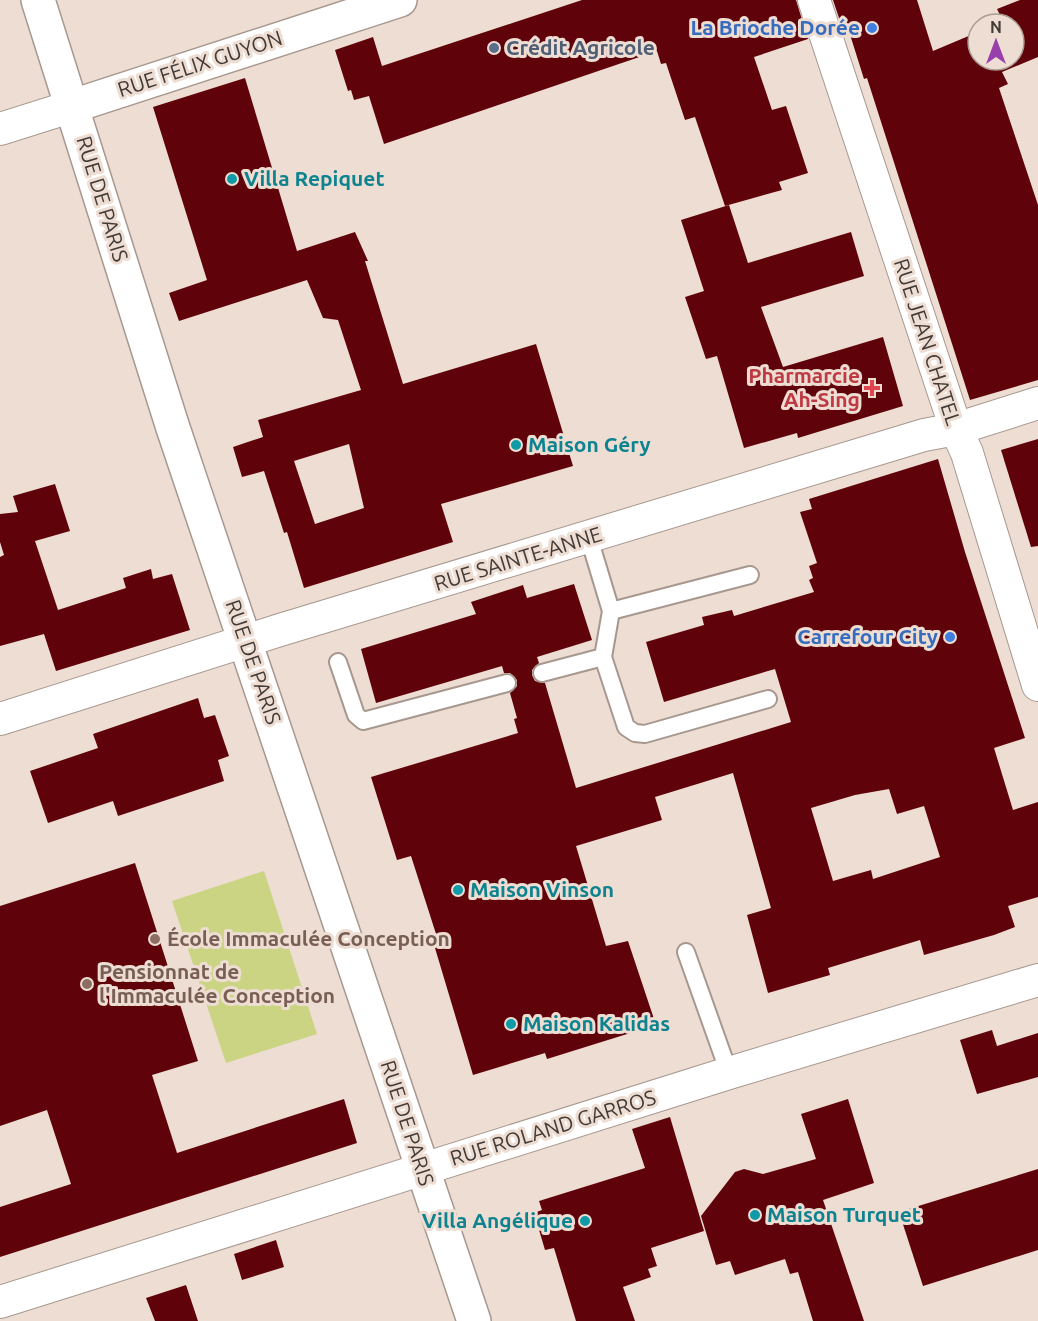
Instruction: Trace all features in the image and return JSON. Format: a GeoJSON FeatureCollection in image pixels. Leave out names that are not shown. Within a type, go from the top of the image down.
{"type":"FeatureCollection","features":[{"type":"Feature","properties":{"kind":"main road","name":"RUE DE PARIS"},"geometry":{"type":"LineString","coordinates":[[38,0],[173,428],[474,1321]]}},
{"type":"Feature","properties":{"kind":"main road","name":"RUE FÉLIX GUYON"},"geometry":{"type":"LineString","coordinates":[[73,106],[400,0]]}},
{"type":"Feature","properties":{"kind":"street","name":"RUE JEAN CHATEL"},"geometry":{"type":"LineString","coordinates":[[814,0],[956,429],[967,453],[1038,685]]}},
{"type":"Feature","properties":{"kind":"street","name":"RUE FÉLIX GUYON"},"geometry":{"type":"LineString","coordinates":[[0,129],[73,106]]}},
{"type":"Feature","properties":{"kind":"street","name":"RUE SAINTE-ANNE"},"geometry":{"type":"LineString","coordinates":[[0,720],[246,641],[924,435],[956,429],[1038,403]]}},
{"type":"Feature","properties":{"kind":"street","name":"RUE ROLAND GARROS"},"geometry":{"type":"LineString","coordinates":[[0,1302],[729,1073],[1038,980]]}},
{"type":"Feature","properties":{"kind":"lane"},"geometry":{"type":"LineString","coordinates":[[589,538],[612,611],[603,657],[626,727],[635,733],[645,734],[768,699]]}},
{"type":"Feature","properties":{"kind":"lane"},"geometry":{"type":"LineString","coordinates":[[612,611],[750,575]]}},
{"type":"Feature","properties":{"kind":"lane"},"geometry":{"type":"LineString","coordinates":[[542,673],[603,657]]}},
{"type":"Feature","properties":{"kind":"lane"},"geometry":{"type":"LineString","coordinates":[[338,662],[356,715],[363,721],[507,683]]}},
{"type":"Feature","properties":{"kind":"lane"},"geometry":{"type":"LineString","coordinates":[[686,952],[729,1073]]}},
{"type":"Feature","properties":{"kind":"green space"},"geometry":{"type":"Polygon","coordinates":[[[264,871],[317,1034],[226,1063],[172,901],[264,871]]]}},
{"type":"Feature","properties":{"kind":"building"},"geometry":{"type":"Polygon","coordinates":[[[582,0],[796,0],[808,39],[754,57],[772,110],[786,106],[808,173],[779,182],[782,190],[725,206],[695,117],[685,120],[666,63],[661,64],[657,51],[384,144],[369,96],[354,100],[351,90],[348,91],[335,50],[373,37],[382,66],[582,0]]]}},
{"type":"Feature","properties":{"kind":"building"},"geometry":{"type":"Polygon","coordinates":[[[833,0],[917,0],[933,51],[966,37],[966,72],[1002,72],[1008,84],[999,88],[1038,205],[1038,380],[970,400],[867,78],[864,79],[847,25],[842,27],[833,0]]]}},
{"type":"Feature","properties":{"kind":"building"},"geometry":{"type":"Polygon","coordinates":[[[1020,0],[1038,0],[1038,57],[1026,62],[1026,12],[998,12],[997,9],[1020,0]]]}},
{"type":"Feature","properties":{"kind":"building"},"geometry":{"type":"Polygon","coordinates":[[[245,78],[297,251],[355,232],[368,261],[365,261],[403,384],[536,344],[573,466],[441,504],[453,542],[304,588],[287,532],[284,533],[264,471],[242,477],[233,447],[263,437],[258,420],[361,390],[338,320],[323,318],[307,280],[179,321],[169,293],[207,280],[153,107],[245,78]],[[349,444],[294,461],[315,524],[364,508],[349,444]]]}},
{"type":"Feature","properties":{"kind":"building"},"geometry":{"type":"Polygon","coordinates":[[[729,205],[748,263],[851,232],[864,276],[761,307],[783,367],[883,337],[903,406],[798,438],[797,433],[744,448],[717,356],[706,359],[685,297],[704,291],[681,220],[729,205]]]}},
{"type":"Feature","properties":{"kind":"building"},"geometry":{"type":"Polygon","coordinates":[[[1038,439],[1038,546],[1031,547],[1001,450],[1038,439]]]}},
{"type":"Feature","properties":{"kind":"building"},"geometry":{"type":"Polygon","coordinates":[[[938,459],[965,552],[1025,738],[994,748],[1013,810],[1038,802],[1038,897],[1008,906],[1015,927],[994,935],[924,955],[920,940],[828,968],[830,975],[768,993],[747,915],[771,908],[733,773],[655,797],[662,820],[576,846],[606,946],[628,941],[656,1025],[547,1059],[545,1053],[473,1075],[432,938],[437,937],[411,856],[397,860],[371,777],[518,733],[514,719],[517,718],[510,693],[517,686],[517,680],[510,673],[504,673],[502,666],[376,703],[361,649],[476,614],[471,602],[523,585],[527,598],[574,584],[592,640],[537,657],[539,663],[532,670],[532,675],[535,681],[545,683],[576,788],[791,722],[775,669],[664,702],[646,642],[704,625],[702,617],[732,610],[734,616],[814,592],[809,580],[813,578],[809,566],[817,563],[800,512],[812,509],[809,499],[938,459]],[[889,789],[855,795],[811,808],[833,881],[871,870],[873,879],[940,857],[924,806],[897,814],[889,789]]]}},
{"type":"Feature","properties":{"kind":"building"},"geometry":{"type":"Polygon","coordinates":[[[55,484],[70,531],[35,541],[58,610],[126,588],[123,578],[151,569],[153,579],[172,574],[190,630],[56,671],[44,634],[0,646],[0,557],[4,555],[0,542],[0,514],[18,512],[13,496],[55,484]]]}},
{"type":"Feature","properties":{"kind":"building"},"geometry":{"type":"Polygon","coordinates":[[[198,698],[204,718],[215,715],[229,756],[218,760],[224,781],[118,816],[113,801],[48,823],[30,771],[98,748],[93,734],[198,698]]]}},
{"type":"Feature","properties":{"kind":"building","name":"Pensionnat de l'Immaculée Conception"},"geometry":{"type":"Polygon","coordinates":[[[135,863],[198,1061],[152,1075],[177,1153],[344,1099],[357,1143],[0,1257],[0,1207],[71,1184],[47,1110],[0,1126],[0,906],[135,863]]]}},
{"type":"Feature","properties":{"kind":"building"},"geometry":{"type":"Polygon","coordinates":[[[992,1030],[997,1046],[1038,1033],[1038,1077],[977,1094],[960,1040],[992,1030]]]}},
{"type":"Feature","properties":{"kind":"building"},"geometry":{"type":"Polygon","coordinates":[[[848,1099],[874,1183],[823,1200],[864,1321],[813,1321],[798,1272],[790,1274],[785,1259],[735,1275],[730,1261],[716,1265],[701,1216],[735,1172],[744,1169],[763,1174],[816,1159],[801,1114],[848,1099]]]}},
{"type":"Feature","properties":{"kind":"building"},"geometry":{"type":"Polygon","coordinates":[[[670,1117],[704,1231],[651,1248],[657,1266],[648,1269],[651,1277],[623,1287],[635,1321],[576,1321],[554,1248],[545,1250],[534,1213],[542,1210],[539,1201],[645,1168],[632,1129],[670,1117]]]}},
{"type":"Feature","properties":{"kind":"building"},"geometry":{"type":"Polygon","coordinates":[[[1038,1169],[1038,1250],[923,1286],[899,1212],[1038,1169]]]}},
{"type":"Feature","properties":{"kind":"building"},"geometry":{"type":"Polygon","coordinates":[[[276,1240],[284,1267],[242,1280],[234,1254],[276,1240]]]}},
{"type":"Feature","properties":{"kind":"building"},"geometry":{"type":"Polygon","coordinates":[[[186,1285],[198,1321],[155,1321],[146,1298],[186,1285]]]}},
{"type":"Feature","properties":{"kind":"place","name":"La Brioche Dorée"},"geometry":{"type":"Point","coordinates":[872,28]}},
{"type":"Feature","properties":{"kind":"place","name":"Crédit Agricole"},"geometry":{"type":"Point","coordinates":[494,48]}},
{"type":"Feature","properties":{"kind":"place","name":"Villa Repiquet"},"geometry":{"type":"Point","coordinates":[232,179]}},
{"type":"Feature","properties":{"kind":"place","name":"Pharmarcie Ah-Sing"},"geometry":{"type":"Point","coordinates":[872,388]}},
{"type":"Feature","properties":{"kind":"place","name":"Maison Géry"},"geometry":{"type":"Point","coordinates":[516,445]}},
{"type":"Feature","properties":{"kind":"place","name":"Carrefour City"},"geometry":{"type":"Point","coordinates":[950,637]}},
{"type":"Feature","properties":{"kind":"place","name":"Maison Vinson"},"geometry":{"type":"Point","coordinates":[458,890]}},
{"type":"Feature","properties":{"kind":"place","name":"École Immaculée Conception"},"geometry":{"type":"Point","coordinates":[155,939]}},
{"type":"Feature","properties":{"kind":"place","name":"Pensionnat de l'Immaculée Conception"},"geometry":{"type":"Point","coordinates":[87,984]}},
{"type":"Feature","properties":{"kind":"place","name":"Maison Kalidas"},"geometry":{"type":"Point","coordinates":[511,1024]}},
{"type":"Feature","properties":{"kind":"place","name":"Maison Turquet"},"geometry":{"type":"Point","coordinates":[755,1215]}},
{"type":"Feature","properties":{"kind":"place","name":"Villa Angélique"},"geometry":{"type":"Point","coordinates":[585,1221]}}]}
